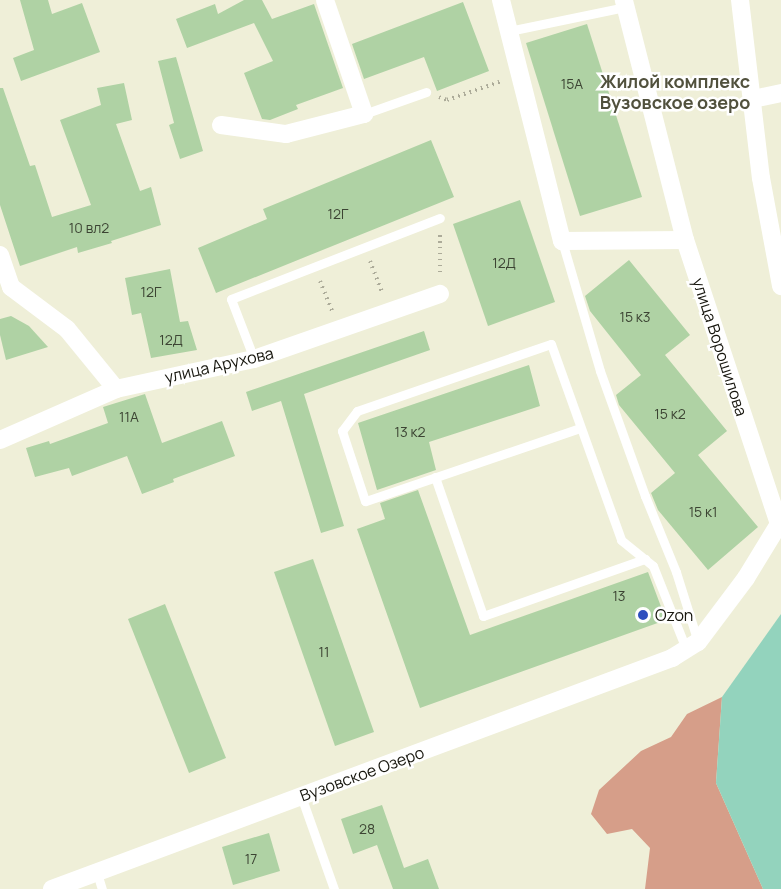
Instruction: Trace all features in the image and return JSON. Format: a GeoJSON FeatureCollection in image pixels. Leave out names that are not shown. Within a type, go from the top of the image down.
{"type":"FeatureCollection","features":[{"type":"Feature","properties":{"kind":"street"},"geometry":{"type":"LineString","coordinates":[[221,125],[286,134],[364,114],[325,0]]}},
{"type":"Feature","properties":{"kind":"street"},"geometry":{"type":"LineString","coordinates":[[501,0],[562,241],[685,240]]}},
{"type":"Feature","properties":{"kind":"street"},"geometry":{"type":"LineString","coordinates":[[741,0],[761,178],[781,286]]}},
{"type":"Feature","properties":{"kind":"street","name":"улица Ворошилова"},"geometry":{"type":"LineString","coordinates":[[624,3],[685,240],[780,523],[746,578],[686,650]]}},
{"type":"Feature","properties":{"kind":"street"},"geometry":{"type":"LineString","coordinates":[[753,99],[781,93]]}},
{"type":"Feature","properties":{"kind":"street"},"geometry":{"type":"LineString","coordinates":[[0,255],[10,287],[67,329],[116,389]]}},
{"type":"Feature","properties":{"kind":"street","name":"улица Арухова"},"geometry":{"type":"LineString","coordinates":[[0,440],[116,389],[254,360],[390,314],[440,294]]}},
{"type":"Feature","properties":{"kind":"street","name":"Вузовское Озеро"},"geometry":{"type":"LineString","coordinates":[[52,889],[100,881],[302,796],[686,650]]}},
{"type":"Feature","properties":{"kind":"lane"},"geometry":{"type":"LineString","coordinates":[[509,31],[624,3]]}},
{"type":"Feature","properties":{"kind":"lane"},"geometry":{"type":"LineString","coordinates":[[364,114],[426,92]]}},
{"type":"Feature","properties":{"kind":"lane"},"geometry":{"type":"LineString","coordinates":[[254,360],[231,299],[440,218]]}},
{"type":"Feature","properties":{"kind":"lane"},"geometry":{"type":"LineString","coordinates":[[562,241],[600,371],[645,496],[676,572],[686,650]]}},
{"type":"Feature","properties":{"kind":"lane"},"geometry":{"type":"LineString","coordinates":[[580,428],[365,501],[342,431],[357,411],[551,344],[621,540],[653,566],[686,650]]}},
{"type":"Feature","properties":{"kind":"lane"},"geometry":{"type":"LineString","coordinates":[[435,477],[483,616],[645,559]]}},
{"type":"Feature","properties":{"kind":"lane"},"geometry":{"type":"LineString","coordinates":[[302,796],[334,889]]}},
{"type":"Feature","properties":{"kind":"path"},"geometry":{"type":"LineString","coordinates":[[426,92],[447,100],[520,74]]}},
{"type":"Feature","properties":{"kind":"path"},"geometry":{"type":"LineString","coordinates":[[440,218],[440,294]]}},
{"type":"Feature","properties":{"kind":"path"},"geometry":{"type":"LineString","coordinates":[[365,247],[390,314]]}},
{"type":"Feature","properties":{"kind":"path"},"geometry":{"type":"LineString","coordinates":[[314,267],[340,331]]}},
{"type":"Feature","properties":{"kind":"shaded area"},"geometry":{"type":"Polygon","coordinates":[[[781,614],[781,889],[763,889],[716,783],[722,697],[781,614]]]}},
{"type":"Feature","properties":{"kind":"shaded area"},"geometry":{"type":"Polygon","coordinates":[[[722,697],[716,783],[763,889],[645,889],[650,848],[632,829],[607,834],[591,814],[599,790],[641,751],[671,737],[687,714],[722,697]]]}},
{"type":"Feature","properties":{"kind":"building"},"geometry":{"type":"Polygon","coordinates":[[[20,0],[48,0],[52,14],[82,3],[100,52],[21,81],[13,58],[34,50],[20,0]]]}},
{"type":"Feature","properties":{"kind":"building"},"geometry":{"type":"Polygon","coordinates":[[[244,0],[262,0],[272,19],[314,4],[343,88],[296,105],[298,109],[270,120],[262,119],[244,73],[273,61],[254,23],[187,48],[176,19],[215,4],[218,14],[244,0]]]}},
{"type":"Feature","properties":{"kind":"building"},"geometry":{"type":"Polygon","coordinates":[[[463,2],[489,71],[437,91],[424,57],[364,79],[352,44],[463,2]]]}},
{"type":"Feature","properties":{"kind":"building"},"geometry":{"type":"Polygon","coordinates":[[[587,24],[642,197],[580,216],[526,43],[587,24]]]}},
{"type":"Feature","properties":{"kind":"building"},"geometry":{"type":"Polygon","coordinates":[[[176,57],[203,151],[180,159],[169,125],[174,123],[158,61],[176,57]]]}},
{"type":"Feature","properties":{"kind":"building"},"geometry":{"type":"Polygon","coordinates":[[[124,83],[132,120],[116,124],[140,191],[151,187],[161,225],[78,253],[77,247],[20,266],[0,205],[0,88],[3,88],[30,166],[35,165],[52,217],[91,205],[60,120],[101,105],[97,88],[124,83]]]}},
{"type":"Feature","properties":{"kind":"building"},"geometry":{"type":"Polygon","coordinates":[[[431,140],[454,197],[216,293],[198,248],[267,219],[263,209],[431,140]]]}},
{"type":"Feature","properties":{"kind":"building"},"geometry":{"type":"Polygon","coordinates":[[[520,200],[555,302],[488,326],[453,224],[520,200]]]}},
{"type":"Feature","properties":{"kind":"building"},"geometry":{"type":"Polygon","coordinates":[[[629,260],[690,335],[665,355],[727,431],[698,455],[758,527],[708,570],[658,510],[651,493],[675,473],[619,405],[616,395],[641,375],[590,311],[585,296],[629,260]]]}},
{"type":"Feature","properties":{"kind":"building"},"geometry":{"type":"Polygon","coordinates":[[[170,269],[180,322],[188,321],[197,350],[151,358],[141,313],[132,315],[125,278],[170,269]]]}},
{"type":"Feature","properties":{"kind":"building"},"geometry":{"type":"Polygon","coordinates":[[[11,316],[29,326],[48,347],[6,360],[0,335],[0,319],[11,316]]]}},
{"type":"Feature","properties":{"kind":"building"},"geometry":{"type":"Polygon","coordinates":[[[424,331],[430,350],[304,394],[344,526],[321,533],[281,401],[252,411],[246,392],[424,331]]]}},
{"type":"Feature","properties":{"kind":"building"},"geometry":{"type":"Polygon","coordinates":[[[529,365],[540,406],[429,442],[436,470],[377,490],[358,423],[529,365]]]}},
{"type":"Feature","properties":{"kind":"building"},"geometry":{"type":"Polygon","coordinates":[[[145,394],[162,443],[222,421],[235,456],[173,479],[174,482],[142,494],[127,456],[72,476],[69,468],[35,477],[26,448],[49,441],[50,444],[108,423],[103,407],[145,394]]]}},
{"type":"Feature","properties":{"kind":"building"},"geometry":{"type":"Polygon","coordinates":[[[418,490],[470,635],[648,572],[666,620],[420,708],[357,529],[385,519],[380,503],[418,490]]]}},
{"type":"Feature","properties":{"kind":"building"},"geometry":{"type":"Polygon","coordinates":[[[313,559],[374,732],[335,746],[274,572],[313,559]]]}},
{"type":"Feature","properties":{"kind":"building"},"geometry":{"type":"Polygon","coordinates":[[[165,604],[226,758],[189,773],[128,619],[165,604]]]}},
{"type":"Feature","properties":{"kind":"building"},"geometry":{"type":"Polygon","coordinates":[[[382,805],[404,868],[428,859],[439,889],[393,889],[377,845],[353,854],[341,819],[382,805]]]}},
{"type":"Feature","properties":{"kind":"building"},"geometry":{"type":"Polygon","coordinates":[[[269,833],[280,871],[233,885],[222,847],[269,833]]]}},
{"type":"Feature","properties":{"kind":"place","name":"Ozon"},"geometry":{"type":"Point","coordinates":[643,615]}},
{"type":"Feature","properties":{"kind":"district","name":"Жилой комплекс Вузовское озеро"},"geometry":{"type":"Point","coordinates":[675,92]}}]}
